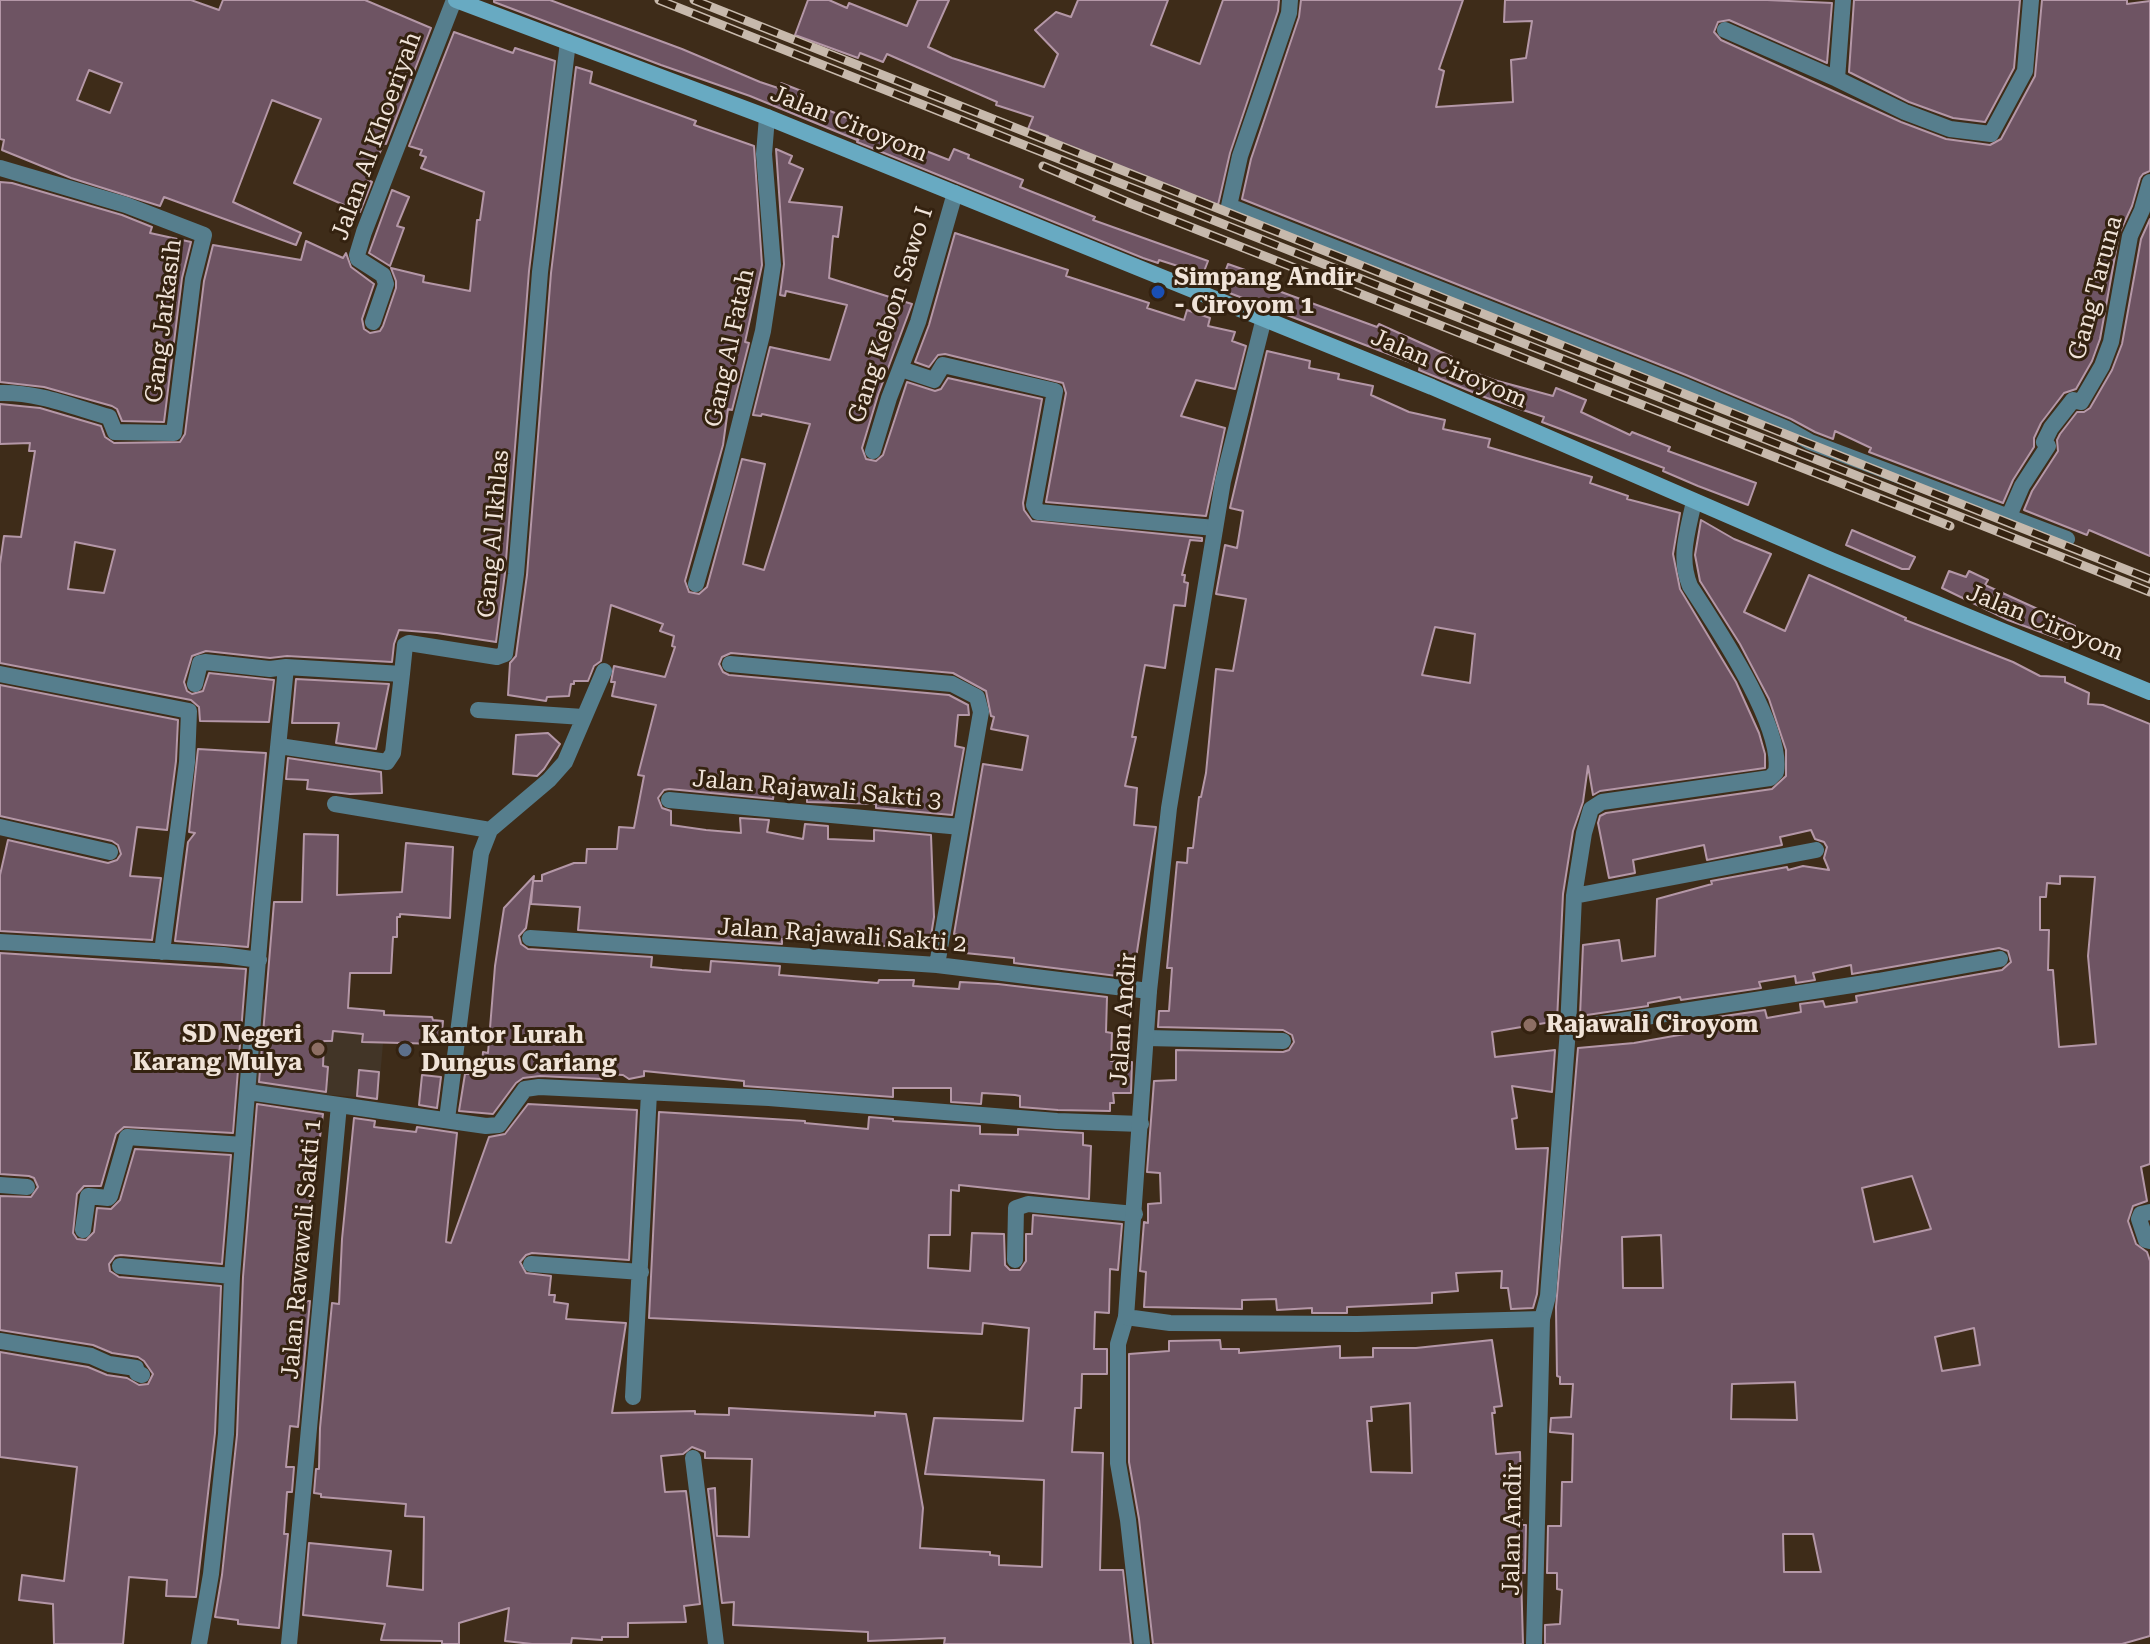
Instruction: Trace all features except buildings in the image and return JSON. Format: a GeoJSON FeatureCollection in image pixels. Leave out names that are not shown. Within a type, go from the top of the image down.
{"type":"FeatureCollection","features":[{"type":"Feature","properties":{"kind":"main road","name":"Jalan Ciroyom"},"geometry":{"type":"LineString","coordinates":[[455,0],[767,117],[1264,318],[2150,692]]}},
{"type":"Feature","properties":{"kind":"street","name":"Jalan Al Khoeriyah"},"geometry":{"type":"LineString","coordinates":[[373,322],[386,284],[383,275],[358,259],[357,255],[455,0]]}},
{"type":"Feature","properties":{"kind":"street"},"geometry":{"type":"LineString","coordinates":[[1290,0],[1289,13],[1240,156],[1229,206],[1682,385],[1787,429],[1810,442],[2067,539]]}},
{"type":"Feature","properties":{"kind":"street"},"geometry":{"type":"LineString","coordinates":[[1837,79],[1843,0]]}},
{"type":"Feature","properties":{"kind":"street"},"geometry":{"type":"LineString","coordinates":[[1725,30],[1905,112],[1950,129],[1991,134],[2025,71],[2031,0]]}},
{"type":"Feature","properties":{"kind":"street","name":"Gang Al Ikhlas"},"geometry":{"type":"LineString","coordinates":[[402,674],[405,645],[409,643],[497,657],[505,654],[507,648],[516,574],[540,272],[568,42]]}},
{"type":"Feature","properties":{"kind":"street","name":"Gang Al Fatah"},"geometry":{"type":"LineString","coordinates":[[696,584],[763,331],[773,265],[764,154],[767,117]]}},
{"type":"Feature","properties":{"kind":"street","name":"Gang Jarkasih"},"geometry":{"type":"LineString","coordinates":[[0,168],[126,205],[204,235],[193,279],[174,433],[115,432],[109,417],[50,398],[0,393]]}},
{"type":"Feature","properties":{"kind":"street","name":"Gang Taruna"},"geometry":{"type":"LineString","coordinates":[[2009,516],[2022,486],[2048,446],[2044,442],[2051,428],[2073,400],[2081,402],[2102,366],[2111,342],[2130,236],[2146,213],[2150,182]]}},
{"type":"Feature","properties":{"kind":"street","name":"Gang Kebon Sawo I"},"geometry":{"type":"LineString","coordinates":[[873,451],[918,322],[955,193]]}},
{"type":"Feature","properties":{"kind":"street","name":"Jalan Andir"},"geometry":{"type":"LineString","coordinates":[[1142,1644],[1128,1520],[1118,1463],[1118,1344],[1126,1317],[1149,991],[1169,808],[1223,481],[1264,318]]}},
{"type":"Feature","properties":{"kind":"street"},"geometry":{"type":"LineString","coordinates":[[901,369],[935,380],[943,365],[1055,391],[1034,505],[1038,512],[1215,528]]}},
{"type":"Feature","properties":{"kind":"street","name":"Jalan Andir"},"geometry":{"type":"LineString","coordinates":[[1534,1644],[1542,1319],[1548,1296],[1568,1029],[1574,896],[1584,833],[1591,809],[1602,802],[1770,778],[1776,772],[1772,740],[1759,703],[1684,571],[1683,551],[1694,501]]}},
{"type":"Feature","properties":{"kind":"street"},"geometry":{"type":"LineString","coordinates":[[195,684],[199,667],[205,662],[270,669],[286,667],[402,674],[393,753],[387,762],[279,746]]}},
{"type":"Feature","properties":{"kind":"street"},"geometry":{"type":"LineString","coordinates":[[730,664],[952,684],[977,697],[981,712],[937,965]]}},
{"type":"Feature","properties":{"kind":"street"},"geometry":{"type":"LineString","coordinates":[[199,1644],[211,1574],[226,1434],[232,1276],[263,898],[286,667]]}},
{"type":"Feature","properties":{"kind":"street"},"geometry":{"type":"LineString","coordinates":[[447,1119],[481,853],[490,830],[549,780],[565,762],[604,671]]}},
{"type":"Feature","properties":{"kind":"street"},"geometry":{"type":"LineString","coordinates":[[0,674],[189,710],[185,777],[162,952]]}},
{"type":"Feature","properties":{"kind":"street"},"geometry":{"type":"LineString","coordinates":[[478,710],[583,717]]}},
{"type":"Feature","properties":{"kind":"street","name":"Jalan Rajawali Sakti 3"},"geometry":{"type":"LineString","coordinates":[[669,800],[961,827]]}},
{"type":"Feature","properties":{"kind":"street"},"geometry":{"type":"LineString","coordinates":[[335,804],[490,830]]}},
{"type":"Feature","properties":{"kind":"street"},"geometry":{"type":"LineString","coordinates":[[0,827],[110,852]]}},
{"type":"Feature","properties":{"kind":"street"},"geometry":{"type":"LineString","coordinates":[[1574,896],[1816,850]]}},
{"type":"Feature","properties":{"kind":"street","name":"Jalan Rajawali Sakti 2"},"geometry":{"type":"LineString","coordinates":[[530,938],[937,965],[1149,991]]}},
{"type":"Feature","properties":{"kind":"street"},"geometry":{"type":"LineString","coordinates":[[0,942],[259,960]]}},
{"type":"Feature","properties":{"kind":"street"},"geometry":{"type":"LineString","coordinates":[[1568,1029],[2000,959]]}},
{"type":"Feature","properties":{"kind":"street"},"geometry":{"type":"LineString","coordinates":[[1146,1038],[1283,1041]]}},
{"type":"Feature","properties":{"kind":"street","name":"Jalan Rawawali Sakti 1"},"geometry":{"type":"LineString","coordinates":[[289,1644],[339,1105],[447,1119],[474,1134],[499,1125],[525,1089],[530,1088],[769,1098],[1057,1121],[1141,1124]]}},
{"type":"Feature","properties":{"kind":"street"},"geometry":{"type":"LineString","coordinates":[[248,1092],[339,1105]]}},
{"type":"Feature","properties":{"kind":"street"},"geometry":{"type":"LineString","coordinates":[[633,1397],[649,1093]]}},
{"type":"Feature","properties":{"kind":"street"},"geometry":{"type":"LineString","coordinates":[[83,1230],[88,1196],[110,1196],[127,1137],[243,1145]]}},
{"type":"Feature","properties":{"kind":"street"},"geometry":{"type":"LineString","coordinates":[[0,1185],[27,1187]]}},
{"type":"Feature","properties":{"kind":"street"},"geometry":{"type":"LineString","coordinates":[[1015,1260],[1016,1208],[1020,1205],[1135,1214]]}},
{"type":"Feature","properties":{"kind":"street"},"geometry":{"type":"LineString","coordinates":[[2150,1212],[2141,1214],[2139,1219],[2146,1240],[2150,1241]]}},
{"type":"Feature","properties":{"kind":"street"},"geometry":{"type":"LineString","coordinates":[[531,1264],[641,1272]]}},
{"type":"Feature","properties":{"kind":"street"},"geometry":{"type":"LineString","coordinates":[[120,1266],[232,1276]]}},
{"type":"Feature","properties":{"kind":"street"},"geometry":{"type":"LineString","coordinates":[[1126,1317],[1170,1323],[1415,1323],[1542,1319]]}},
{"type":"Feature","properties":{"kind":"street"},"geometry":{"type":"LineString","coordinates":[[0,1341],[91,1356],[109,1364],[136,1368],[137,1373],[142,1375]]}},
{"type":"Feature","properties":{"kind":"street"},"geometry":{"type":"LineString","coordinates":[[693,1458],[716,1644]]}},
{"type":"Feature","properties":{"kind":"shaded area","name":"SD Negeri Karang Mulya"},"geometry":{"type":"Polygon","coordinates":[[[259,999],[386,1010],[378,1099],[251,1088],[259,999]]]}},
{"type":"Feature","properties":{"kind":"railway"},"geometry":{"type":"LineString","coordinates":[[659,0],[2150,592]]}},
{"type":"Feature","properties":{"kind":"railway"},"geometry":{"type":"LineString","coordinates":[[694,0],[2150,579]]}},
{"type":"Feature","properties":{"kind":"railway"},"geometry":{"type":"LineString","coordinates":[[1043,166],[1132,204],[1950,526]]}},
{"type":"Feature","properties":{"kind":"place","name":"Simpang Andir - Ciroyom 1"},"geometry":{"type":"Point","coordinates":[1158,292]}},
{"type":"Feature","properties":{"kind":"place","name":"Rajawali Ciroyom"},"geometry":{"type":"Point","coordinates":[1530,1025]}},
{"type":"Feature","properties":{"kind":"place","name":"SD Negeri Karang Mulya"},"geometry":{"type":"Point","coordinates":[318,1049]}},
{"type":"Feature","properties":{"kind":"place","name":"Kantor Lurah Dungus Cariang"},"geometry":{"type":"Point","coordinates":[405,1050]}}]}
